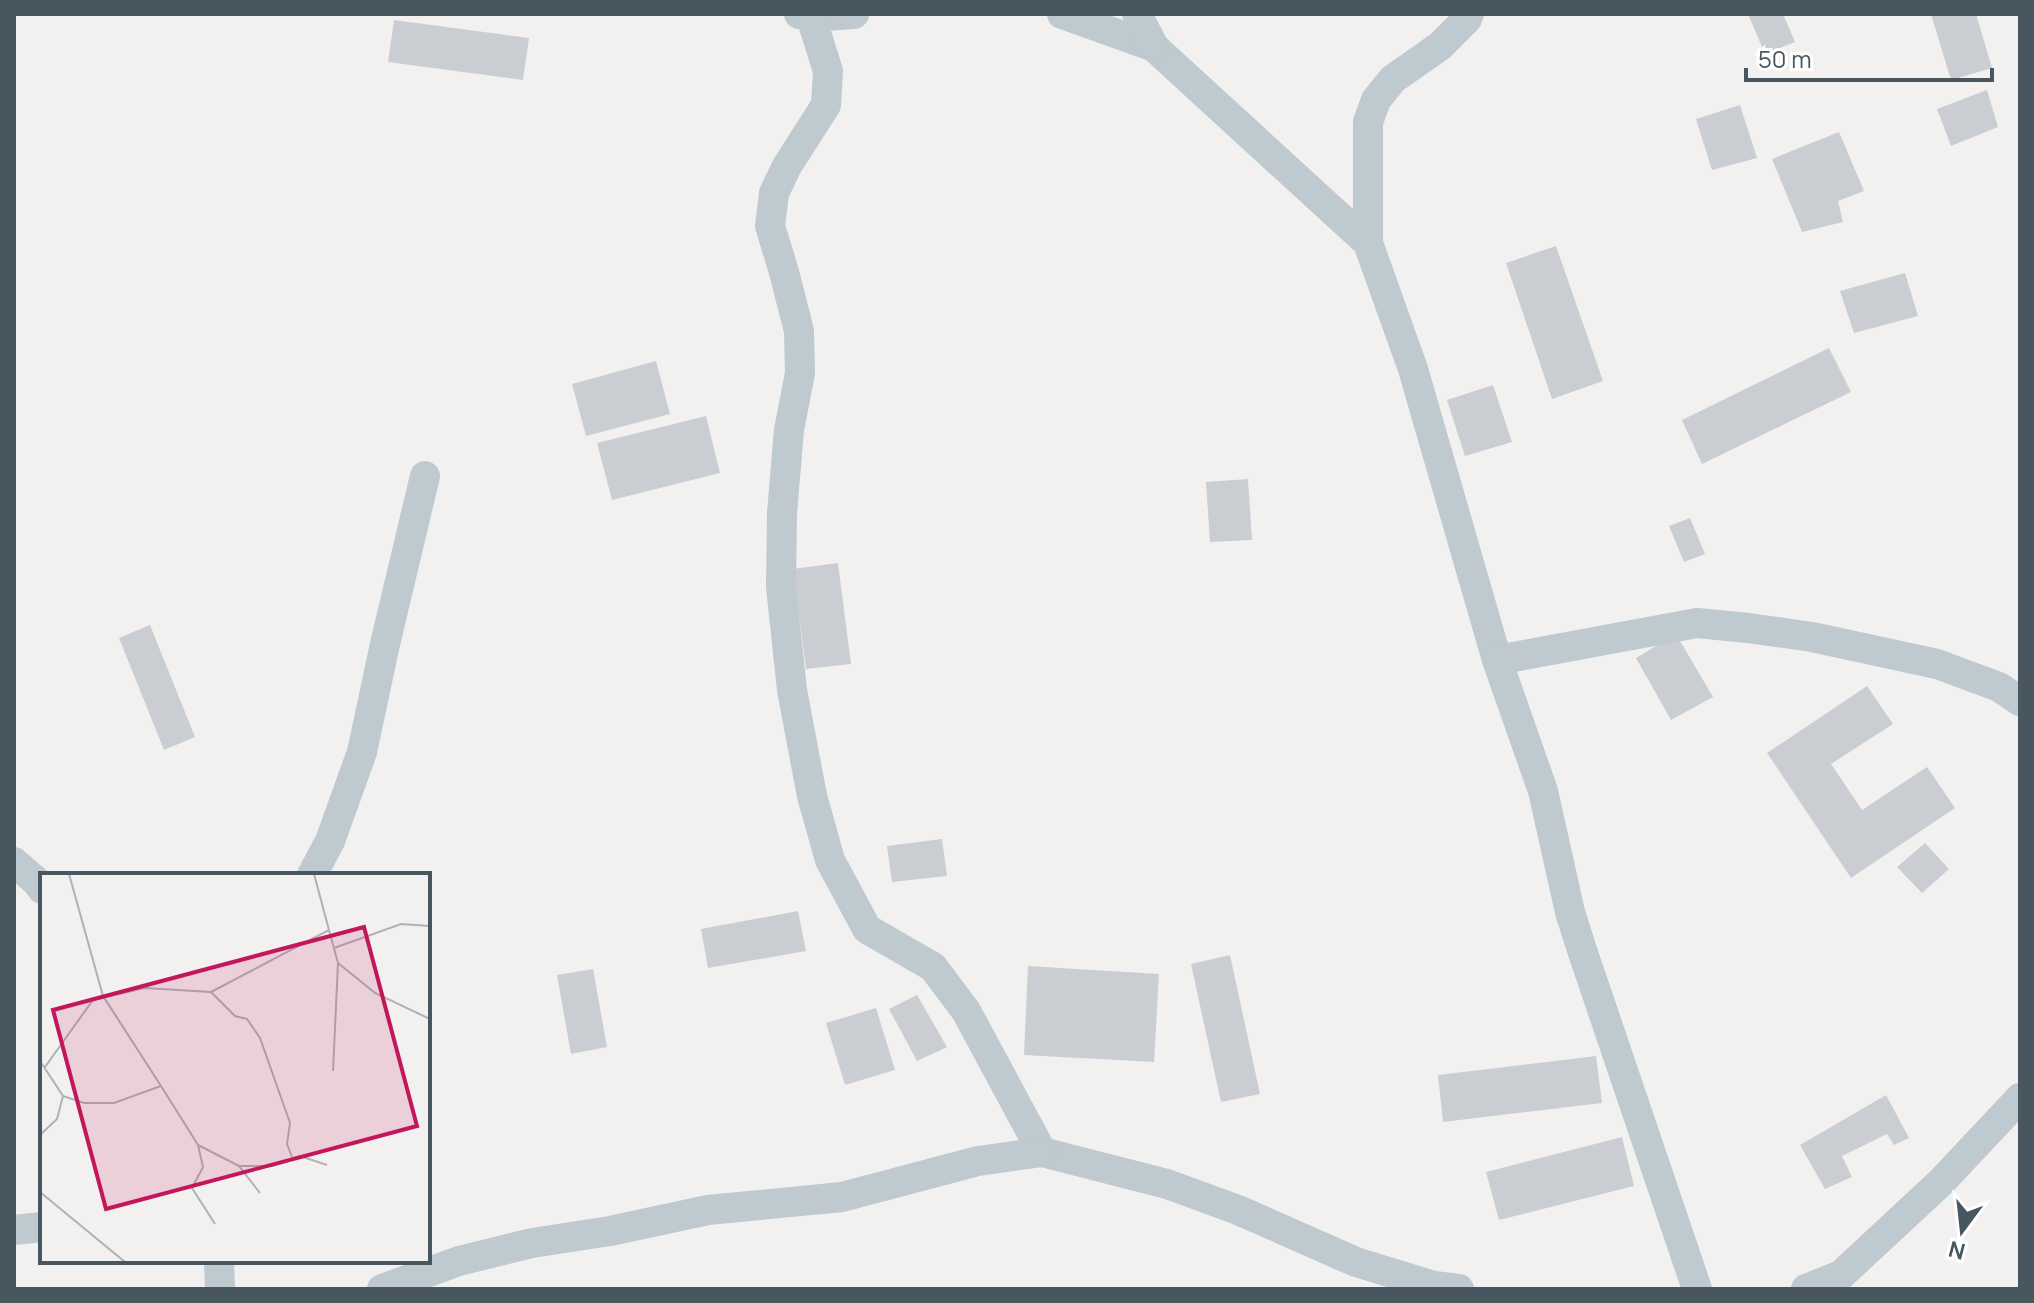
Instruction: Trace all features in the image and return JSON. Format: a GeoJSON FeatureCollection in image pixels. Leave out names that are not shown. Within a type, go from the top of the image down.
{"type":"FeatureCollection","features":[{"type":"Feature","properties":{"kind":"street"},"geometry":{"type":"LineString","coordinates":[[854,14],[805,15],[828,71],[826,105],[787,166],[774,193],[770,226],[799,331],[800,373],[789,430],[782,513],[781,587],[792,690],[812,796],[830,860],[867,929],[933,967],[966,1011],[1042,1152]]}},
{"type":"Feature","properties":{"kind":"street"},"geometry":{"type":"LineString","coordinates":[[1062,14],[1154,47]]}},
{"type":"Feature","properties":{"kind":"street"},"geometry":{"type":"LineString","coordinates":[[1137,14],[1154,47],[1368,243]]}},
{"type":"Feature","properties":{"kind":"street"},"geometry":{"type":"LineString","coordinates":[[1469,14],[1440,46],[1393,79],[1376,100],[1368,122],[1368,243],[1413,369],[1497,660],[1543,791],[1570,912],[1697,1289]]}},
{"type":"Feature","properties":{"kind":"street"},"geometry":{"type":"LineString","coordinates":[[313,873],[330,841],[362,752],[425,476]]}},
{"type":"Feature","properties":{"kind":"street"},"geometry":{"type":"LineString","coordinates":[[1497,660],[1697,623],[1812,637],[1937,664],[1999,687],[2020,701]]}},
{"type":"Feature","properties":{"kind":"street"},"geometry":{"type":"LineString","coordinates":[[14,862],[40,886]]}},
{"type":"Feature","properties":{"kind":"street"},"geometry":{"type":"LineString","coordinates":[[1806,1289],[1841,1275],[1941,1182],[2020,1098]]}},
{"type":"Feature","properties":{"kind":"street"},"geometry":{"type":"LineString","coordinates":[[382,1289],[459,1261],[532,1243],[610,1231],[708,1210],[842,1197],[978,1161],[1042,1152],[1167,1184],[1238,1210],[1356,1262],[1434,1286],[1459,1289]]}},
{"type":"Feature","properties":{"kind":"street"},"geometry":{"type":"LineString","coordinates":[[14,1230],[40,1227]]}},
{"type":"Feature","properties":{"kind":"street"},"geometry":{"type":"LineString","coordinates":[[219,1263],[220,1289]]}},
{"type":"Feature","properties":{"kind":"building"},"geometry":{"type":"Polygon","coordinates":[[[1748,14],[1783,14],[1795,42],[1765,54],[1748,14]]]}},
{"type":"Feature","properties":{"kind":"building"},"geometry":{"type":"Polygon","coordinates":[[[1931,14],[1976,14],[1992,68],[1951,80],[1931,14]]]}},
{"type":"Feature","properties":{"kind":"building"},"geometry":{"type":"Polygon","coordinates":[[[394,20],[529,38],[523,80],[388,62],[394,20]]]}},
{"type":"Feature","properties":{"kind":"building"},"geometry":{"type":"Polygon","coordinates":[[[1987,90],[1998,127],[1951,146],[1937,109],[1987,90]]]}},
{"type":"Feature","properties":{"kind":"building"},"geometry":{"type":"Polygon","coordinates":[[[1740,105],[1757,158],[1712,170],[1696,119],[1740,105]]]}},
{"type":"Feature","properties":{"kind":"building"},"geometry":{"type":"Polygon","coordinates":[[[1839,132],[1864,191],[1838,201],[1843,222],[1802,232],[1772,159],[1839,132]]]}},
{"type":"Feature","properties":{"kind":"building"},"geometry":{"type":"Polygon","coordinates":[[[1556,246],[1603,381],[1552,399],[1506,263],[1556,246]]]}},
{"type":"Feature","properties":{"kind":"building"},"geometry":{"type":"Polygon","coordinates":[[[1905,273],[1918,316],[1854,333],[1840,291],[1905,273]]]}},
{"type":"Feature","properties":{"kind":"building"},"geometry":{"type":"Polygon","coordinates":[[[1829,348],[1851,392],[1702,464],[1682,420],[1829,348]]]}},
{"type":"Feature","properties":{"kind":"building"},"geometry":{"type":"Polygon","coordinates":[[[656,361],[670,414],[586,436],[572,384],[656,361]]]}},
{"type":"Feature","properties":{"kind":"building"},"geometry":{"type":"Polygon","coordinates":[[[1493,385],[1512,442],[1465,456],[1447,400],[1493,385]]]}},
{"type":"Feature","properties":{"kind":"building"},"geometry":{"type":"Polygon","coordinates":[[[706,416],[720,473],[612,500],[597,443],[706,416]]]}},
{"type":"Feature","properties":{"kind":"building"},"geometry":{"type":"Polygon","coordinates":[[[1248,479],[1252,540],[1210,542],[1206,482],[1248,479]]]}},
{"type":"Feature","properties":{"kind":"building"},"geometry":{"type":"Polygon","coordinates":[[[1690,518],[1705,554],[1684,562],[1669,526],[1690,518]]]}},
{"type":"Feature","properties":{"kind":"building"},"geometry":{"type":"Polygon","coordinates":[[[838,563],[851,664],[806,669],[793,569],[838,563]]]}},
{"type":"Feature","properties":{"kind":"building"},"geometry":{"type":"Polygon","coordinates":[[[150,625],[195,737],[164,750],[119,638],[150,625]]]}},
{"type":"Feature","properties":{"kind":"building"},"geometry":{"type":"Polygon","coordinates":[[[1676,634],[1713,697],[1671,720],[1636,658],[1676,634]]]}},
{"type":"Feature","properties":{"kind":"building"},"geometry":{"type":"Polygon","coordinates":[[[1867,686],[1893,724],[1831,764],[1862,810],[1927,767],[1955,808],[1851,878],[1767,753],[1867,686]]]}},
{"type":"Feature","properties":{"kind":"building"},"geometry":{"type":"Polygon","coordinates":[[[942,839],[947,876],[892,882],[887,846],[942,839]]]}},
{"type":"Feature","properties":{"kind":"building"},"geometry":{"type":"Polygon","coordinates":[[[1925,843],[1949,869],[1922,893],[1897,867],[1925,843]]]}},
{"type":"Feature","properties":{"kind":"building"},"geometry":{"type":"Polygon","coordinates":[[[798,911],[806,951],[708,968],[701,929],[798,911]]]}},
{"type":"Feature","properties":{"kind":"building"},"geometry":{"type":"Polygon","coordinates":[[[1230,955],[1260,1094],[1221,1102],[1191,964],[1230,955]]]}},
{"type":"Feature","properties":{"kind":"building"},"geometry":{"type":"Polygon","coordinates":[[[1028,966],[1159,974],[1154,1062],[1024,1055],[1028,966]]]}},
{"type":"Feature","properties":{"kind":"building"},"geometry":{"type":"Polygon","coordinates":[[[593,969],[607,1047],[571,1054],[557,975],[593,969]]]}},
{"type":"Feature","properties":{"kind":"building"},"geometry":{"type":"Polygon","coordinates":[[[917,995],[947,1047],[917,1061],[889,1009],[917,995]]]}},
{"type":"Feature","properties":{"kind":"building"},"geometry":{"type":"Polygon","coordinates":[[[876,1008],[895,1070],[845,1085],[826,1023],[876,1008]]]}},
{"type":"Feature","properties":{"kind":"building"},"geometry":{"type":"Polygon","coordinates":[[[1596,1056],[1602,1103],[1443,1122],[1438,1075],[1596,1056]]]}},
{"type":"Feature","properties":{"kind":"building"},"geometry":{"type":"Polygon","coordinates":[[[1886,1095],[1909,1138],[1894,1145],[1887,1134],[1842,1156],[1852,1177],[1825,1189],[1800,1145],[1886,1095]]]}},
{"type":"Feature","properties":{"kind":"building"},"geometry":{"type":"Polygon","coordinates":[[[1622,1137],[1634,1186],[1499,1220],[1486,1172],[1622,1137]]]}}]}
